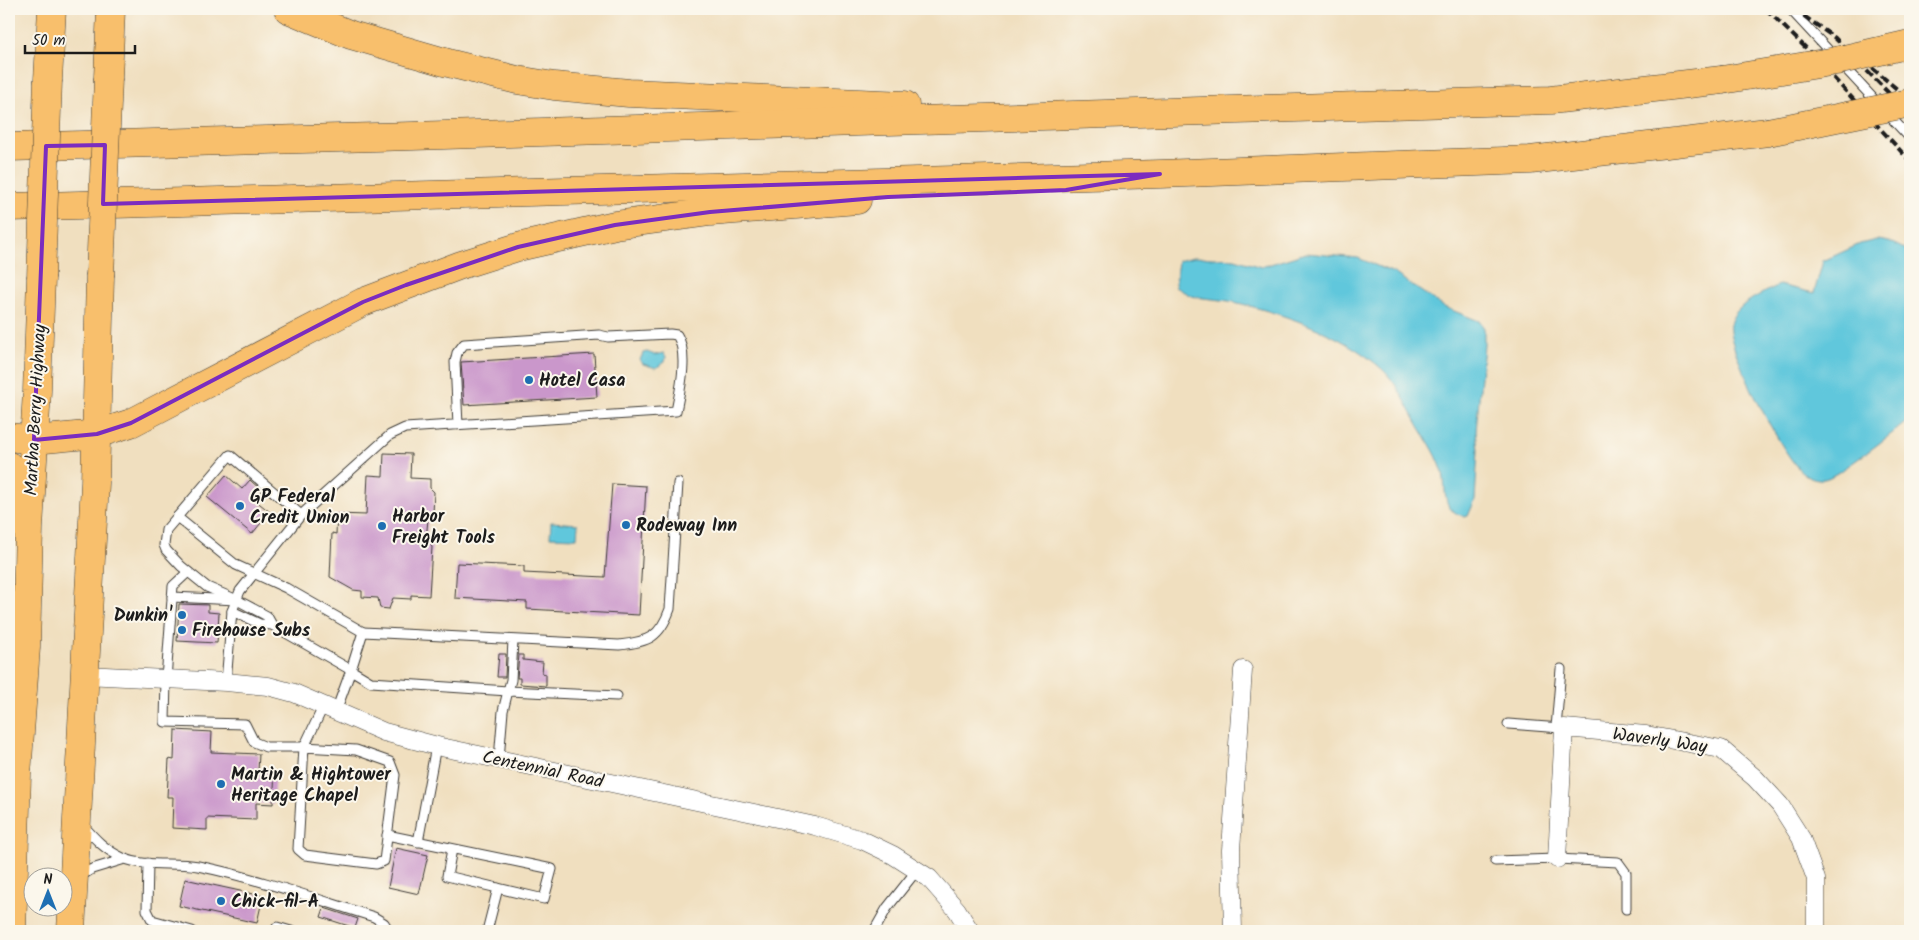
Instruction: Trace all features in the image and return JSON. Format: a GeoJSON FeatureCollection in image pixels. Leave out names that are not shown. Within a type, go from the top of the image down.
{"type":"FeatureCollection","features":[{"type":"Feature","properties":{"kind":"highway","name":"Martha Berry Highway"},"geometry":{"type":"LineString","coordinates":[[12,931],[13,766],[29,528],[21,438],[38,390],[52,9]]}},
{"type":"Feature","properties":{"kind":"highway"},"geometry":{"type":"LineString","coordinates":[[71,931],[97,434],[100,276],[111,9]]}},
{"type":"Feature","properties":{"kind":"highway"},"geometry":{"type":"LineString","coordinates":[[288,9],[351,35],[507,78],[554,86],[629,92],[913,105],[1034,116]]}},
{"type":"Feature","properties":{"kind":"highway"},"geometry":{"type":"LineString","coordinates":[[9,147],[1551,100],[1722,80],[1836,61],[1910,44]]}},
{"type":"Feature","properties":{"kind":"highway"},"geometry":{"type":"LineString","coordinates":[[9,206],[1160,174],[1530,160],[1768,132],[1910,103]]}},
{"type":"Feature","properties":{"kind":"highway"},"geometry":{"type":"LineString","coordinates":[[21,438],[97,434],[131,423],[364,302],[461,265],[518,247],[615,224],[710,212],[888,197],[1066,190],[1160,174]]}},
{"type":"Feature","properties":{"kind":"highway"},"geometry":{"type":"LineString","coordinates":[[9,466],[15,475],[29,528]]}},
{"type":"Feature","properties":{"kind":"street"},"geometry":{"type":"LineString","coordinates":[[1233,931],[1231,850],[1243,670]]}},
{"type":"Feature","properties":{"kind":"street","name":"Centennial Road"},"geometry":{"type":"LineString","coordinates":[[85,675],[268,686],[294,693],[384,732],[436,746],[814,826],[862,840],[893,855],[929,878],[952,904],[970,931]]}},
{"type":"Feature","properties":{"kind":"street"},"geometry":{"type":"LineString","coordinates":[[1556,859],[1560,728]]}},
{"type":"Feature","properties":{"kind":"street","name":"Waverly Way"},"geometry":{"type":"LineString","coordinates":[[1560,728],[1646,735],[1721,749],[1755,778],[1780,805],[1801,838],[1816,879],[1816,931]]}},
{"type":"Feature","properties":{"kind":"lane"},"geometry":{"type":"LineString","coordinates":[[1790,9],[1910,138]]}},
{"type":"Feature","properties":{"kind":"lane"},"geometry":{"type":"LineString","coordinates":[[226,682],[232,612],[253,574],[301,515],[390,435],[405,428],[458,425],[676,411],[683,377],[680,341],[677,336],[670,334],[464,344],[457,353],[455,362],[458,425]]}},
{"type":"Feature","properties":{"kind":"lane"},"geometry":{"type":"LineString","coordinates":[[272,625],[266,616],[237,600],[207,587],[188,572],[166,550],[164,545],[166,530],[230,455],[301,515]]}},
{"type":"Feature","properties":{"kind":"lane"},"geometry":{"type":"LineString","coordinates":[[177,517],[236,565],[286,588],[364,632],[619,645],[632,644],[657,634],[665,624],[670,609],[678,483]]}},
{"type":"Feature","properties":{"kind":"lane"},"geometry":{"type":"LineString","coordinates":[[188,572],[173,586],[166,679],[165,722],[245,724],[254,742],[266,747],[304,747],[356,750],[390,762],[395,774],[384,861],[376,864],[305,855],[298,849],[304,747],[330,708],[351,670],[364,632]]}},
{"type":"Feature","properties":{"kind":"lane"},"geometry":{"type":"LineString","coordinates":[[172,597],[237,600]]}},
{"type":"Feature","properties":{"kind":"lane"},"geometry":{"type":"LineString","coordinates":[[232,612],[260,624],[272,625],[372,682],[617,696]]}},
{"type":"Feature","properties":{"kind":"lane"},"geometry":{"type":"LineString","coordinates":[[499,759],[503,711],[510,680],[513,640]]}},
{"type":"Feature","properties":{"kind":"lane"},"geometry":{"type":"LineString","coordinates":[[1508,724],[1560,728],[1561,670]]}},
{"type":"Feature","properties":{"kind":"lane"},"geometry":{"type":"LineString","coordinates":[[418,842],[436,746]]}},
{"type":"Feature","properties":{"kind":"lane"},"geometry":{"type":"LineString","coordinates":[[78,818],[104,848],[125,859],[148,863],[196,866],[271,886],[374,917],[384,923],[390,931]]}},
{"type":"Feature","properties":{"kind":"lane"},"geometry":{"type":"LineString","coordinates":[[387,835],[552,869],[544,899],[447,876],[452,849]]}},
{"type":"Feature","properties":{"kind":"lane"},"geometry":{"type":"LineString","coordinates":[[74,880],[92,869],[125,859]]}},
{"type":"Feature","properties":{"kind":"lane"},"geometry":{"type":"LineString","coordinates":[[1495,861],[1556,859],[1618,862],[1626,874],[1626,909]]}},
{"type":"Feature","properties":{"kind":"lane"},"geometry":{"type":"LineString","coordinates":[[148,863],[147,910],[152,920],[192,931]]}},
{"type":"Feature","properties":{"kind":"lane"},"geometry":{"type":"LineString","coordinates":[[874,931],[887,908],[917,870]]}},
{"type":"Feature","properties":{"kind":"lane"},"geometry":{"type":"LineString","coordinates":[[487,931],[498,888]]}},
{"type":"Feature","properties":{"kind":"lane"},"geometry":{"type":"LineString","coordinates":[[275,931],[277,927],[291,931]]}},
{"type":"Feature","properties":{"kind":"highlighted area"},"geometry":{"type":"Polygon","coordinates":[[[105,145],[103,204],[1160,174],[1066,190],[888,197],[710,212],[615,225],[518,247],[406,285],[363,302],[131,423],[97,434],[34,440],[46,146],[105,145]]]}},
{"type":"Feature","properties":{"kind":"water"},"geometry":{"type":"Polygon","coordinates":[[[1876,240],[1894,244],[1910,254],[1910,419],[1867,453],[1840,471],[1824,479],[1816,479],[1804,474],[1794,463],[1770,425],[1746,377],[1731,336],[1730,324],[1738,310],[1750,300],[1779,285],[1814,293],[1823,261],[1860,244],[1876,240]]]}},
{"type":"Feature","properties":{"kind":"water"},"geometry":{"type":"Polygon","coordinates":[[[1306,253],[1358,258],[1394,273],[1444,307],[1479,321],[1484,328],[1476,431],[1478,450],[1475,500],[1468,516],[1465,517],[1449,507],[1442,470],[1433,450],[1392,380],[1366,356],[1312,326],[1273,312],[1234,302],[1192,296],[1175,287],[1178,261],[1193,257],[1235,259],[1261,267],[1306,253]]]}},
{"type":"Feature","properties":{"kind":"water"},"geometry":{"type":"Polygon","coordinates":[[[647,352],[655,355],[664,353],[666,357],[665,362],[656,368],[643,364],[640,360],[643,353],[647,352]]]}},
{"type":"Feature","properties":{"kind":"water"},"geometry":{"type":"Polygon","coordinates":[[[551,522],[578,524],[577,538],[550,537],[551,522]]]}},
{"type":"Feature","properties":{"kind":"building","name":"Hotel Casa"},"geometry":{"type":"Polygon","coordinates":[[[594,354],[597,397],[464,405],[461,362],[594,354]]]}},
{"type":"Feature","properties":{"kind":"building","name":"Harbor Freight Tools"},"geometry":{"type":"Polygon","coordinates":[[[384,453],[411,454],[410,478],[430,479],[430,488],[434,492],[433,514],[428,519],[426,540],[432,547],[429,596],[411,595],[411,599],[393,598],[389,609],[380,608],[378,598],[362,597],[362,591],[353,590],[330,577],[332,533],[336,534],[337,514],[366,515],[368,475],[383,476],[384,453]]]}},
{"type":"Feature","properties":{"kind":"building","name":"GP Federal Credit Union"},"geometry":{"type":"Polygon","coordinates":[[[226,475],[242,489],[250,480],[262,491],[255,500],[270,512],[252,534],[207,497],[226,475]]]}},
{"type":"Feature","properties":{"kind":"building","name":"Rodeway Inn"},"geometry":{"type":"Polygon","coordinates":[[[612,484],[646,486],[639,615],[527,609],[527,602],[455,598],[457,563],[524,566],[524,573],[605,577],[612,484]]]}},
{"type":"Feature","properties":{"kind":"building"},"geometry":{"type":"Polygon","coordinates":[[[179,604],[208,605],[208,612],[219,613],[217,643],[177,641],[179,604]]]}},
{"type":"Feature","properties":{"kind":"building"},"geometry":{"type":"Polygon","coordinates":[[[499,654],[506,654],[505,677],[497,677],[499,654]]]}},
{"type":"Feature","properties":{"kind":"building"},"geometry":{"type":"Polygon","coordinates":[[[519,655],[523,655],[523,660],[543,662],[542,673],[546,674],[546,686],[520,684],[520,678],[517,678],[519,655]]]}},
{"type":"Feature","properties":{"kind":"building","name":"Martin & Hightower Heritage Chapel"},"geometry":{"type":"Polygon","coordinates":[[[175,730],[212,732],[211,752],[259,754],[258,772],[275,772],[273,804],[256,803],[256,820],[207,818],[207,830],[172,828],[173,797],[167,797],[169,759],[174,760],[175,730]]]}},
{"type":"Feature","properties":{"kind":"building"},"geometry":{"type":"Polygon","coordinates":[[[396,848],[428,855],[419,894],[388,887],[396,848]]]}},
{"type":"Feature","properties":{"kind":"building","name":"Chick-fil-A"},"geometry":{"type":"Polygon","coordinates":[[[185,879],[263,896],[257,923],[179,906],[185,879]]]}},
{"type":"Feature","properties":{"kind":"building"},"geometry":{"type":"Polygon","coordinates":[[[324,908],[358,919],[355,928],[321,917],[324,908]]]}},
{"type":"Feature","properties":{"kind":"railway"},"geometry":{"type":"LineString","coordinates":[[1766,9],[1806,48],[1910,161]]}},
{"type":"Feature","properties":{"kind":"railway"},"geometry":{"type":"LineString","coordinates":[[1794,9],[1835,38],[1910,115]]}},
{"type":"Feature","properties":{"kind":"railway"},"geometry":{"type":"LineString","coordinates":[[1872,68],[1910,100]]}},
{"type":"Feature","properties":{"kind":"place","name":"Hotel Casa"},"geometry":{"type":"Point","coordinates":[529,380]}},
{"type":"Feature","properties":{"kind":"place","name":"GP Federal Credit Union"},"geometry":{"type":"Point","coordinates":[240,506]}},
{"type":"Feature","properties":{"kind":"place","name":"Rodeway Inn"},"geometry":{"type":"Point","coordinates":[626,525]}},
{"type":"Feature","properties":{"kind":"place","name":"Harbor Freight Tools"},"geometry":{"type":"Point","coordinates":[382,526]}},
{"type":"Feature","properties":{"kind":"place","name":"Dunkin'"},"geometry":{"type":"Point","coordinates":[182,615]}},
{"type":"Feature","properties":{"kind":"place","name":"Firehouse Subs"},"geometry":{"type":"Point","coordinates":[182,630]}},
{"type":"Feature","properties":{"kind":"place","name":"Martin & Hightower Heritage Chapel"},"geometry":{"type":"Point","coordinates":[221,784]}},
{"type":"Feature","properties":{"kind":"place","name":"Chick-fil-A"},"geometry":{"type":"Point","coordinates":[221,901]}}]}
